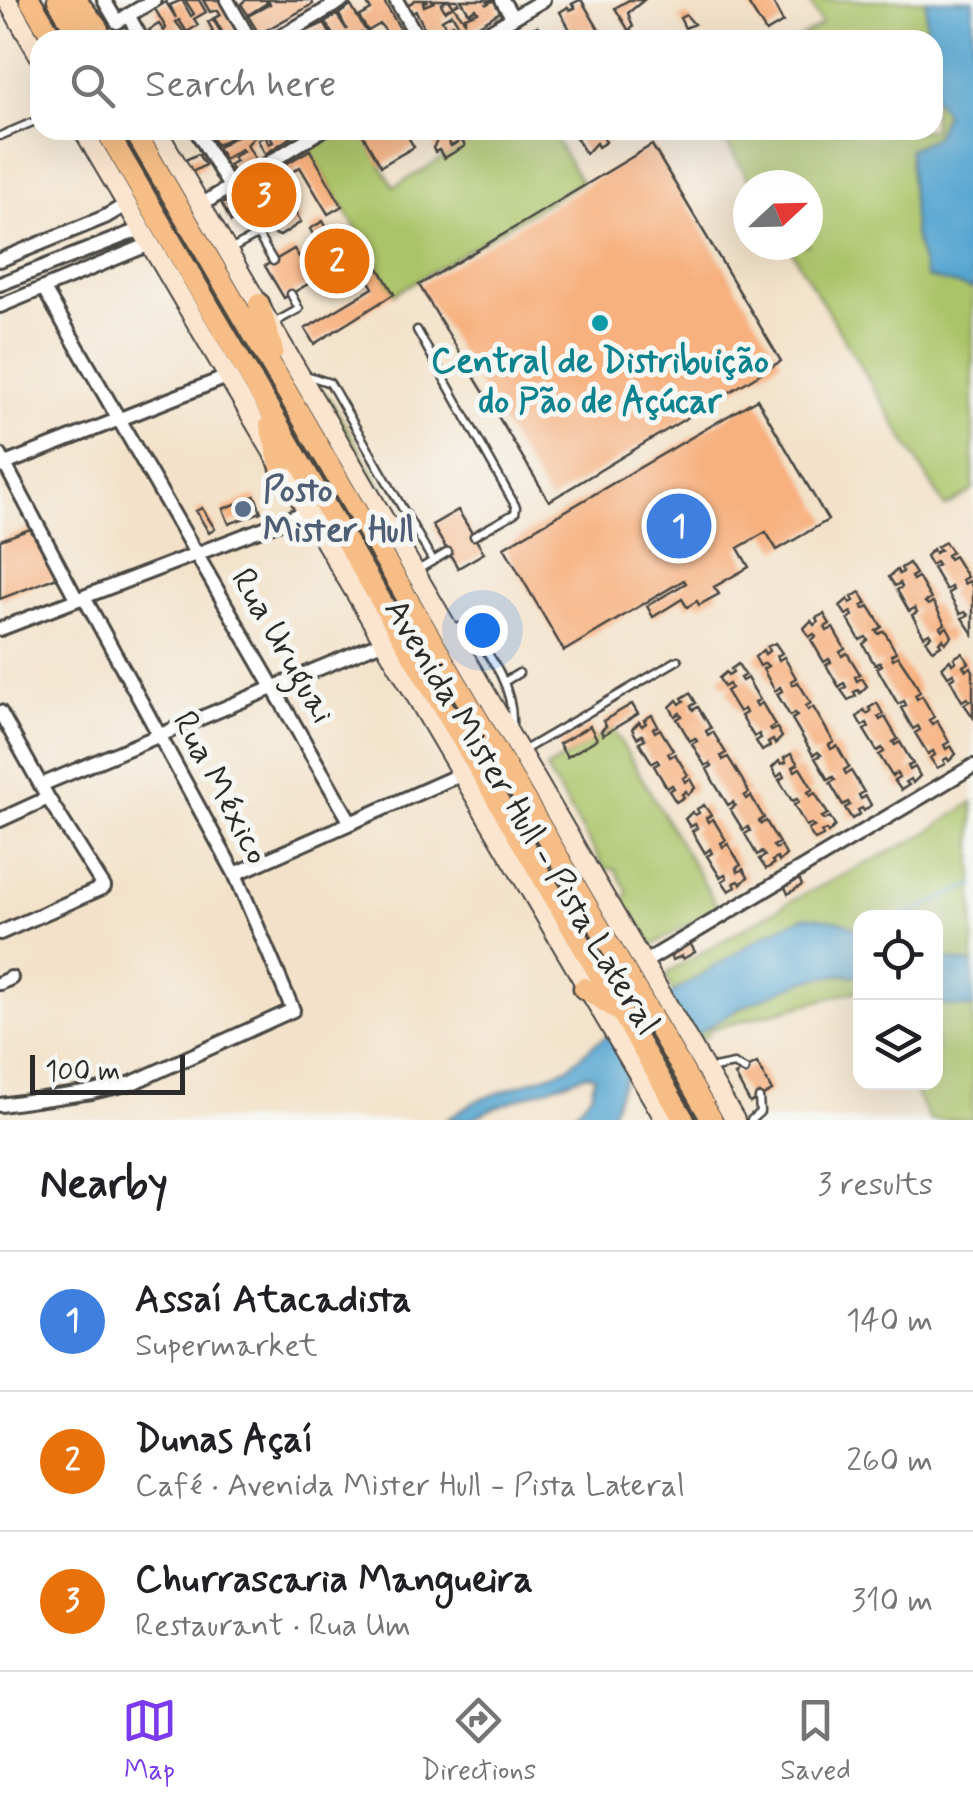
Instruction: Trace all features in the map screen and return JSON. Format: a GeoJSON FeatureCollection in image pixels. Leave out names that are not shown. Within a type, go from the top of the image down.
{"type":"FeatureCollection","features":[{"type":"Feature","properties":{"kind":"highway"},"geometry":{"type":"LineString","coordinates":[[30,0],[48,30]]}},
{"type":"Feature","properties":{"kind":"highway"},"geometry":{"type":"LineString","coordinates":[[58,0],[89,30]]}},
{"type":"Feature","properties":{"kind":"highway"},"geometry":{"type":"LineString","coordinates":[[78,0],[92,30]]}},
{"type":"Feature","properties":{"kind":"highway"},"geometry":{"type":"LineString","coordinates":[[112,140],[684,1120]]}},
{"type":"Feature","properties":{"kind":"highway"},"geometry":{"type":"LineString","coordinates":[[140,140],[291,380],[712,1120]]}},
{"type":"Feature","properties":{"kind":"highway"},"geometry":{"type":"LineString","coordinates":[[258,304],[291,380]]}},
{"type":"Feature","properties":{"kind":"highway"},"geometry":{"type":"LineString","coordinates":[[258,390],[281,468]]}},
{"type":"Feature","properties":{"kind":"highway"},"geometry":{"type":"LineString","coordinates":[[584,988],[622,1013]]}},
{"type":"Feature","properties":{"kind":"main road"},"geometry":{"type":"LineString","coordinates":[[7,0],[30,40]]}},
{"type":"Feature","properties":{"kind":"main road","name":"Avenida Mister Hull - Pista Lateral"},"geometry":{"type":"LineString","coordinates":[[89,140],[665,1120]]}},
{"type":"Feature","properties":{"kind":"main road","name":"Avenida Mister Hull - Pista Lateral"},"geometry":{"type":"LineString","coordinates":[[163,140],[270,325],[291,380],[414,572],[735,1120]]}},
{"type":"Feature","properties":{"kind":"street"},"geometry":{"type":"LineString","coordinates":[[104,0],[117,22],[154,0]]}},
{"type":"Feature","properties":{"kind":"street"},"geometry":{"type":"LineString","coordinates":[[227,0],[244,30]]}},
{"type":"Feature","properties":{"kind":"street"},"geometry":{"type":"LineString","coordinates":[[289,30],[321,6],[343,0]]}},
{"type":"Feature","properties":{"kind":"street"},"geometry":{"type":"LineString","coordinates":[[396,0],[413,30]]}},
{"type":"Feature","properties":{"kind":"street"},"geometry":{"type":"LineString","coordinates":[[502,0],[512,18]]}},
{"type":"Feature","properties":{"kind":"street"},"geometry":{"type":"LineString","coordinates":[[492,30],[543,0]]}},
{"type":"Feature","properties":{"kind":"street"},"geometry":{"type":"LineString","coordinates":[[128,15],[136,30]]}},
{"type":"Feature","properties":{"kind":"street"},"geometry":{"type":"LineString","coordinates":[[202,140],[230,187]]}},
{"type":"Feature","properties":{"kind":"street"},"geometry":{"type":"LineString","coordinates":[[201,205],[297,140]]}},
{"type":"Feature","properties":{"kind":"street"},"geometry":{"type":"LineString","coordinates":[[0,260],[105,218],[127,204]]}},
{"type":"Feature","properties":{"kind":"street"},"geometry":{"type":"LineString","coordinates":[[0,284],[145,236]]}},
{"type":"Feature","properties":{"kind":"street"},"geometry":{"type":"LineString","coordinates":[[0,306],[44,289],[145,236]]}},
{"type":"Feature","properties":{"kind":"street","name":"Rua Uruguai"},"geometry":{"type":"LineString","coordinates":[[44,289],[352,823]]}},
{"type":"Feature","properties":{"kind":"street"},"geometry":{"type":"LineString","coordinates":[[2,462],[227,377]]}},
{"type":"Feature","properties":{"kind":"street","name":"Rua México"},"geometry":{"type":"LineString","coordinates":[[0,1105],[132,1083],[293,1010],[236,874],[160,733],[2,462]]}},
{"type":"Feature","properties":{"kind":"street"},"geometry":{"type":"LineString","coordinates":[[0,629],[306,512]]}},
{"type":"Feature","properties":{"kind":"street"},"geometry":{"type":"LineString","coordinates":[[41,785],[382,642]]}},
{"type":"Feature","properties":{"kind":"street"},"geometry":{"type":"LineString","coordinates":[[0,933],[104,887],[1,714]]}},
{"type":"Feature","properties":{"kind":"street"},"geometry":{"type":"LineString","coordinates":[[643,963],[973,766]]}},
{"type":"Feature","properties":{"kind":"street"},"geometry":{"type":"LineString","coordinates":[[236,874],[460,775]]}},
{"type":"Feature","properties":{"kind":"street"},"geometry":{"type":"LineString","coordinates":[[0,820],[48,798]]}},
{"type":"Feature","properties":{"kind":"lane"},"geometry":{"type":"LineString","coordinates":[[0,136],[30,123]]}},
{"type":"Feature","properties":{"kind":"lane"},"geometry":{"type":"LineString","coordinates":[[230,187],[272,262]]}},
{"type":"Feature","properties":{"kind":"lane"},"geometry":{"type":"LineString","coordinates":[[228,251],[257,234]]}},
{"type":"Feature","properties":{"kind":"lane"},"geometry":{"type":"LineString","coordinates":[[270,325],[299,308],[291,294]]}},
{"type":"Feature","properties":{"kind":"lane"},"geometry":{"type":"LineString","coordinates":[[417,330],[516,507],[515,513],[474,536]]}},
{"type":"Feature","properties":{"kind":"lane"},"geometry":{"type":"LineString","coordinates":[[291,380],[330,383],[433,561]]}},
{"type":"Feature","properties":{"kind":"lane"},"geometry":{"type":"LineString","coordinates":[[414,572],[448,552]]}},
{"type":"Feature","properties":{"kind":"lane"},"geometry":{"type":"LineString","coordinates":[[447,627],[469,629],[484,647],[513,705],[516,745],[678,660]]}},
{"type":"Feature","properties":{"kind":"lane"},"geometry":{"type":"LineString","coordinates":[[504,682],[519,673]]}},
{"type":"Feature","properties":{"kind":"lane"},"geometry":{"type":"LineString","coordinates":[[705,1068],[734,1064],[745,1070]]}},
{"type":"Feature","properties":{"kind":"lane"},"geometry":{"type":"LineString","coordinates":[[752,1120],[760,1112],[759,1098]]}},
{"type":"Feature","properties":{"kind":"green space"},"geometry":{"type":"Polygon","coordinates":[[[808,0],[926,0],[926,30],[812,30],[822,24],[808,0]]]}},
{"type":"Feature","properties":{"kind":"green space"},"geometry":{"type":"Polygon","coordinates":[[[121,140],[130,140],[702,1120],[693,1120],[121,140]]]}},
{"type":"Feature","properties":{"kind":"green space"},"geometry":{"type":"Polygon","coordinates":[[[326,140],[366,140],[394,187],[474,140],[556,140],[581,182],[394,294],[310,150],[326,140]]]}},
{"type":"Feature","properties":{"kind":"green space"},"geometry":{"type":"Polygon","coordinates":[[[725,140],[929,140],[909,150],[914,234],[927,277],[973,289],[973,490],[945,507],[797,260],[823,260],[823,170],[743,170],[725,140]]]}},
{"type":"Feature","properties":{"kind":"green space"},"geometry":{"type":"Polygon","coordinates":[[[298,386],[729,1120],[723,1120],[300,397],[298,386]]]}},
{"type":"Feature","properties":{"kind":"green space"},"geometry":{"type":"Polygon","coordinates":[[[318,391],[328,396],[412,539],[410,545],[407,545],[318,391]]]}},
{"type":"Feature","properties":{"kind":"green space"},"geometry":{"type":"Polygon","coordinates":[[[613,729],[718,907],[648,948],[623,903],[628,892],[615,869],[605,869],[546,769],[613,729]]]}},
{"type":"Feature","properties":{"kind":"green space"},"geometry":{"type":"Polygon","coordinates":[[[973,802],[973,964],[943,958],[943,910],[853,910],[853,927],[840,921],[768,933],[674,992],[666,978],[669,972],[791,901],[920,837],[973,802]]]}},
{"type":"Feature","properties":{"kind":"green space"},"geometry":{"type":"Polygon","coordinates":[[[830,975],[853,976],[853,992],[708,1030],[709,1035],[701,1038],[698,1033],[762,998],[830,975]]]}},
{"type":"Feature","properties":{"kind":"green space"},"geometry":{"type":"Polygon","coordinates":[[[943,1005],[973,1008],[973,1120],[929,1120],[914,1090],[943,1090],[943,1005]]]}},
{"type":"Feature","properties":{"kind":"water"},"geometry":{"type":"Polygon","coordinates":[[[926,0],[973,0],[973,289],[926,277],[914,234],[909,149],[928,140],[943,140],[945,113],[943,30],[926,30],[926,0]]]}},
{"type":"Feature","properties":{"kind":"water"},"geometry":{"type":"Polygon","coordinates":[[[806,916],[853,927],[853,975],[807,980],[741,1007],[624,1078],[609,1120],[568,1120],[591,1094],[595,1076],[587,1074],[469,1120],[446,1120],[476,1101],[567,1068],[593,1045],[768,933],[806,916]]]}},
{"type":"Feature","properties":{"kind":"water"},"geometry":{"type":"Polygon","coordinates":[[[943,958],[973,964],[973,1008],[943,1005],[943,958]]]}},
{"type":"Feature","properties":{"kind":"building"},"geometry":{"type":"Polygon","coordinates":[[[182,0],[191,16],[194,14],[185,0],[199,0],[206,12],[194,19],[198,25],[190,30],[179,20],[176,22],[182,30],[165,30],[155,9],[166,2],[176,18],[170,5],[182,0]]]}},
{"type":"Feature","properties":{"kind":"building"},"geometry":{"type":"Polygon","coordinates":[[[203,0],[219,0],[237,30],[221,30],[214,18],[221,15],[218,10],[210,12],[203,0]]]}},
{"type":"Feature","properties":{"kind":"building"},"geometry":{"type":"Polygon","coordinates":[[[245,0],[267,3],[248,15],[241,4],[245,0]]]}},
{"type":"Feature","properties":{"kind":"building"},"geometry":{"type":"Polygon","coordinates":[[[267,0],[311,0],[313,4],[266,30],[257,30],[248,16],[270,4],[267,0]]]}},
{"type":"Feature","properties":{"kind":"building"},"geometry":{"type":"Polygon","coordinates":[[[365,0],[383,0],[401,30],[385,30],[380,24],[367,30],[359,17],[371,10],[365,0]]]}},
{"type":"Feature","properties":{"kind":"building"},"geometry":{"type":"Polygon","coordinates":[[[415,0],[429,0],[424,6],[432,0],[448,0],[441,4],[445,11],[453,6],[465,21],[465,17],[478,12],[476,9],[469,13],[461,0],[491,0],[485,5],[495,0],[500,12],[471,30],[459,30],[452,14],[442,20],[446,27],[426,30],[416,11],[412,13],[408,5],[415,0]]]}},
{"type":"Feature","properties":{"kind":"building"},"geometry":{"type":"Polygon","coordinates":[[[629,0],[644,0],[628,13],[633,27],[630,30],[615,8],[629,0]]]}},
{"type":"Feature","properties":{"kind":"building"},"geometry":{"type":"Polygon","coordinates":[[[746,0],[772,1],[783,22],[765,30],[746,0]]]}},
{"type":"Feature","properties":{"kind":"building"},"geometry":{"type":"Polygon","coordinates":[[[582,1],[599,30],[570,30],[560,12],[575,8],[572,4],[582,1]]]}},
{"type":"Feature","properties":{"kind":"building"},"geometry":{"type":"Polygon","coordinates":[[[351,6],[365,30],[347,30],[339,14],[351,6]]]}},
{"type":"Feature","properties":{"kind":"building"},"geometry":{"type":"Polygon","coordinates":[[[337,15],[347,30],[330,30],[325,22],[337,15]]]}},
{"type":"Feature","properties":{"kind":"building"},"geometry":{"type":"Polygon","coordinates":[[[686,15],[694,24],[685,28],[680,18],[686,15]]]}},
{"type":"Feature","properties":{"kind":"building"},"geometry":{"type":"Polygon","coordinates":[[[213,19],[219,30],[212,30],[208,22],[213,19]]]}},
{"type":"Feature","properties":{"kind":"building"},"geometry":{"type":"Polygon","coordinates":[[[324,23],[328,30],[309,30],[324,23]]]}},
{"type":"Feature","properties":{"kind":"building"},"geometry":{"type":"Polygon","coordinates":[[[230,140],[251,140],[247,145],[256,160],[234,173],[229,165],[243,151],[224,159],[217,148],[230,140]]]}},
{"type":"Feature","properties":{"kind":"building"},"geometry":{"type":"Polygon","coordinates":[[[258,140],[267,140],[269,144],[286,140],[265,154],[258,140]]]}},
{"type":"Feature","properties":{"kind":"building"},"geometry":{"type":"Polygon","coordinates":[[[366,140],[410,140],[414,147],[381,166],[366,140]]]}},
{"type":"Feature","properties":{"kind":"building"},"geometry":{"type":"Polygon","coordinates":[[[447,140],[451,146],[462,140],[465,146],[444,158],[433,148],[437,141],[447,140]]]}},
{"type":"Feature","properties":{"kind":"building"},"geometry":{"type":"Polygon","coordinates":[[[577,140],[605,140],[598,147],[596,143],[586,154],[577,140]]]}},
{"type":"Feature","properties":{"kind":"building","name":"Central de Distribuição do Pão de Açúcar"},"geometry":{"type":"Polygon","coordinates":[[[652,145],[781,361],[549,501],[419,285],[652,145]]]}},
{"type":"Feature","properties":{"kind":"building"},"geometry":{"type":"Polygon","coordinates":[[[310,150],[342,206],[328,214],[300,167],[278,181],[301,222],[280,236],[272,233],[253,199],[247,202],[241,190],[310,150]]]}},
{"type":"Feature","properties":{"kind":"building"},"geometry":{"type":"Polygon","coordinates":[[[198,154],[205,165],[192,172],[185,160],[198,154]]]}},
{"type":"Feature","properties":{"kind":"building"},"geometry":{"type":"Polygon","coordinates":[[[228,201],[237,219],[231,222],[222,204],[228,201]]]}},
{"type":"Feature","properties":{"kind":"building"},"geometry":{"type":"Polygon","coordinates":[[[323,221],[353,275],[340,282],[310,229],[323,221]]]}},
{"type":"Feature","properties":{"kind":"building"},"geometry":{"type":"Polygon","coordinates":[[[294,249],[300,258],[312,251],[325,274],[284,298],[265,266],[294,249]]]}},
{"type":"Feature","properties":{"kind":"building"},"geometry":{"type":"Polygon","coordinates":[[[373,258],[394,294],[314,344],[305,329],[373,288],[360,265],[373,258]]]}},
{"type":"Feature","properties":{"kind":"building"},"geometry":{"type":"Polygon","coordinates":[[[757,399],[828,520],[777,550],[766,532],[738,548],[749,567],[714,587],[719,594],[699,605],[697,601],[687,607],[682,599],[653,617],[647,606],[686,583],[684,580],[564,651],[504,547],[757,399]]]}},
{"type":"Feature","properties":{"kind":"building"},"geometry":{"type":"Polygon","coordinates":[[[255,496],[261,512],[229,524],[223,509],[255,496]]]}},
{"type":"Feature","properties":{"kind":"building"},"geometry":{"type":"Polygon","coordinates":[[[202,508],[215,529],[209,533],[196,511],[202,508]]]}},
{"type":"Feature","properties":{"kind":"building"},"geometry":{"type":"Polygon","coordinates":[[[458,510],[484,553],[458,568],[432,525],[458,510]]]}},
{"type":"Feature","properties":{"kind":"building"},"geometry":{"type":"Polygon","coordinates":[[[30,529],[57,577],[0,599],[0,540],[30,529]]]}},
{"type":"Feature","properties":{"kind":"building"},"geometry":{"type":"Polygon","coordinates":[[[945,542],[952,552],[947,555],[949,559],[954,556],[967,577],[962,580],[964,584],[969,581],[973,588],[973,634],[962,618],[968,615],[960,614],[948,593],[953,590],[946,590],[933,568],[938,565],[931,565],[926,556],[933,549],[935,553],[940,550],[937,547],[945,542]]]}},
{"type":"Feature","properties":{"kind":"building"},"geometry":{"type":"Polygon","coordinates":[[[909,563],[916,574],[911,577],[918,577],[931,599],[925,602],[933,602],[945,624],[940,627],[947,627],[952,636],[933,650],[926,640],[931,636],[924,636],[912,615],[917,612],[915,608],[909,611],[897,590],[902,587],[900,583],[895,586],[889,577],[897,570],[899,574],[903,572],[901,568],[909,563]]]}},
{"type":"Feature","properties":{"kind":"building"},"geometry":{"type":"Polygon","coordinates":[[[860,592],[867,603],[862,606],[869,606],[882,627],[876,631],[884,631],[896,652],[891,655],[893,659],[898,656],[914,680],[920,692],[915,695],[917,699],[922,696],[934,717],[929,720],[932,724],[937,721],[949,742],[944,745],[946,749],[951,746],[956,754],[937,768],[930,758],[935,755],[933,751],[928,754],[915,733],[920,730],[918,726],[913,729],[901,708],[906,705],[904,701],[898,704],[877,668],[882,665],[875,665],[863,644],[868,640],[860,640],[848,619],[853,616],[851,612],[846,615],[840,606],[848,599],[850,603],[854,601],[852,597],[860,592]]]}},
{"type":"Feature","properties":{"kind":"building"},"geometry":{"type":"Polygon","coordinates":[[[824,614],[830,624],[825,627],[827,631],[833,628],[845,649],[840,652],[842,656],[847,653],[860,674],[855,677],[857,681],[862,678],[867,686],[848,700],[841,690],[846,687],[844,683],[839,687],[826,665],[831,662],[824,662],[811,640],[816,637],[809,637],[804,628],[811,621],[814,625],[818,622],[816,618],[824,614]]]}},
{"type":"Feature","properties":{"kind":"building"},"geometry":{"type":"Polygon","coordinates":[[[775,643],[782,653],[777,656],[779,660],[784,657],[796,678],[791,681],[793,685],[798,682],[811,703],[806,706],[808,710],[813,707],[834,742],[829,745],[831,749],[837,746],[849,767],[844,770],[846,774],[851,771],[864,792],[859,795],[861,799],[866,796],[871,805],[864,811],[858,810],[860,814],[852,819],[845,808],[850,805],[843,805],[830,783],[835,780],[828,780],[815,758],[821,755],[813,755],[792,719],[797,716],[790,716],[777,694],[782,691],[780,687],[775,691],[763,669],[768,666],[760,666],[755,657],[763,650],[765,654],[769,651],[767,647],[775,643]]]}},
{"type":"Feature","properties":{"kind":"building"},"geometry":{"type":"Polygon","coordinates":[[[962,653],[969,663],[963,666],[973,671],[973,717],[964,704],[970,701],[962,701],[950,679],[955,676],[948,676],[942,667],[950,660],[952,664],[962,653]]]}},
{"type":"Feature","properties":{"kind":"building"},"geometry":{"type":"Polygon","coordinates":[[[738,664],[745,675],[740,678],[747,678],[760,700],[755,702],[757,706],[762,703],[775,725],[770,728],[777,728],[782,737],[775,744],[773,740],[768,743],[770,746],[762,751],[756,741],[761,738],[759,734],[754,737],[741,716],[746,713],[744,709],[739,712],[726,691],[731,688],[729,684],[724,687],[719,678],[733,672],[731,669],[738,664]]]}},
{"type":"Feature","properties":{"kind":"building"},"geometry":{"type":"Polygon","coordinates":[[[690,693],[696,703],[691,706],[693,710],[698,707],[711,728],[706,731],[708,735],[713,732],[726,753],[721,756],[723,760],[728,757],[743,781],[749,793],[744,796],[751,796],[764,818],[759,821],[766,821],[779,843],[773,846],[781,846],[786,855],[779,862],[777,858],[772,861],[774,864],[766,869],[759,859],[765,856],[762,852],[757,855],[745,834],[750,831],[748,827],[743,830],[730,809],[735,806],[733,802],[728,805],[713,781],[707,769],[712,766],[705,766],[692,744],[697,741],[690,741],[677,719],[682,716],[675,716],[670,707],[677,700],[680,704],[690,693]]]}},
{"type":"Feature","properties":{"kind":"building"},"geometry":{"type":"Polygon","coordinates":[[[877,703],[883,714],[878,717],[885,717],[898,739],[893,742],[900,742],[913,764],[908,766],[910,770],[915,767],[920,776],[913,783],[911,779],[906,782],[909,785],[901,790],[894,780],[899,777],[897,773],[892,776],[879,755],[884,752],[882,748],[877,751],[864,730],[869,727],[867,723],[862,726],[857,717],[864,710],[867,714],[877,703]]]}},
{"type":"Feature","properties":{"kind":"building"},"geometry":{"type":"Polygon","coordinates":[[[632,704],[638,714],[603,735],[603,721],[632,704]]]}},
{"type":"Feature","properties":{"kind":"building"},"geometry":{"type":"Polygon","coordinates":[[[652,715],[658,726],[653,728],[655,732],[660,729],[673,750],[668,753],[670,757],[675,754],[688,775],[683,778],[685,782],[690,779],[695,788],[676,802],[669,791],[674,788],[667,788],[654,766],[659,763],[652,763],[639,742],[645,739],[642,735],[637,738],[632,729],[639,722],[642,726],[652,715]]]}},
{"type":"Feature","properties":{"kind":"building"},"geometry":{"type":"Polygon","coordinates":[[[590,726],[597,739],[567,757],[559,744],[590,726]]]}},
{"type":"Feature","properties":{"kind":"building"},"geometry":{"type":"Polygon","coordinates":[[[791,754],[798,764],[793,767],[795,771],[800,768],[813,789],[808,792],[810,796],[815,793],[828,814],[822,817],[830,817],[835,826],[828,833],[821,832],[823,836],[815,840],[808,830],[814,827],[806,826],[794,805],[799,802],[792,801],[779,780],[784,777],[782,773],[777,777],[772,768],[779,761],[786,762],[784,758],[791,754]]]}},
{"type":"Feature","properties":{"kind":"building"},"geometry":{"type":"Polygon","coordinates":[[[704,805],[711,815],[706,818],[708,822],[713,819],[726,840],[721,843],[723,847],[728,844],[741,865],[736,868],[738,872],[743,869],[748,877],[741,884],[734,883],[736,887],[729,891],[722,881],[727,878],[725,874],[720,877],[707,856],[712,853],[710,849],[705,853],[692,831],[697,828],[695,824],[690,827],[685,819],[692,812],[699,813],[697,809],[704,805]]]}},
{"type":"Feature","properties":{"kind":"building"},"geometry":{"type":"Polygon","coordinates":[[[799,879],[802,885],[788,894],[785,887],[799,879]]]}},
{"type":"Feature","properties":{"kind":"building"},"geometry":{"type":"Polygon","coordinates":[[[690,943],[695,952],[683,959],[682,956],[673,960],[669,955],[690,943]]]}},
{"type":"Feature","properties":{"kind":"building"},"geometry":{"type":"Polygon","coordinates":[[[757,1063],[772,1091],[750,1103],[735,1075],[757,1063]]]}},
{"type":"Feature","properties":{"kind":"waterway"},"geometry":{"type":"LineString","coordinates":[[918,910],[973,885]]}},
{"type":"Feature","properties":{"kind":"place","name":"Churrascaria Mangueira"},"geometry":{"type":"Point","coordinates":[264,195]}},
{"type":"Feature","properties":{"kind":"place","name":"Dunas Açaí"},"geometry":{"type":"Point","coordinates":[337,261]}},
{"type":"Feature","properties":{"kind":"place","name":"Central de Distribuição do Pão de Açúcar"},"geometry":{"type":"Point","coordinates":[600,323]}},
{"type":"Feature","properties":{"kind":"place","name":"Posto Mister Hull"},"geometry":{"type":"Point","coordinates":[243,509]}},
{"type":"Feature","properties":{"kind":"place","name":"Assaí Atacadista"},"geometry":{"type":"Point","coordinates":[679,526]}}]}
